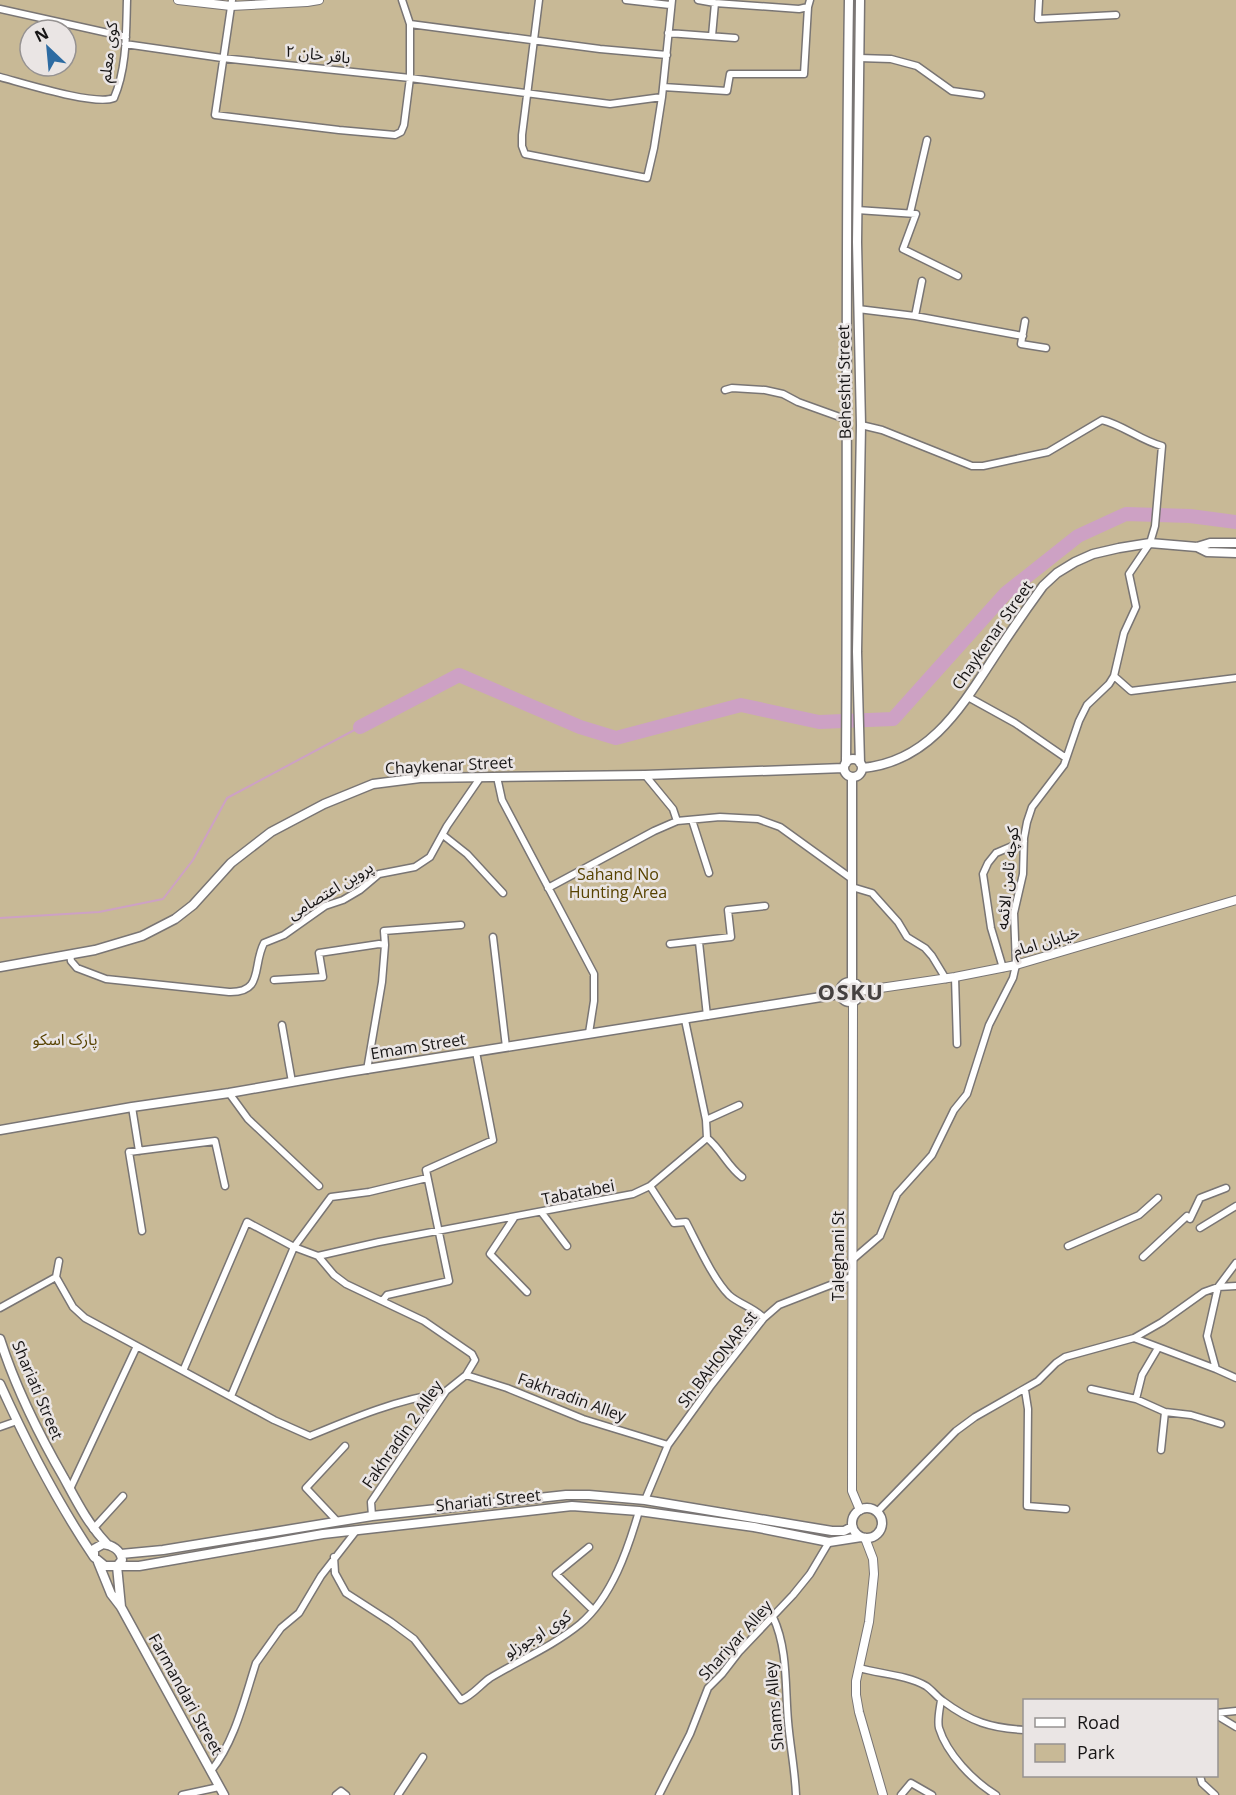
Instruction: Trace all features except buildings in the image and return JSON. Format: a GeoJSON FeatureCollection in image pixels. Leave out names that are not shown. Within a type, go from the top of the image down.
{"type":"FeatureCollection","features":[{"type":"Feature","properties":{"kind":"main road","name":"Beheshti Street"},"geometry":{"type":"LineString","coordinates":[[845,765],[848,420],[846,210],[849,0]]}},
{"type":"Feature","properties":{"kind":"main road","name":"Beheshti Street"},"geometry":{"type":"LineString","coordinates":[[860,0],[857,210],[861,425],[857,652],[861,766]]}},
{"type":"Feature","properties":{"kind":"main road","name":"Chaykenar Street"},"geometry":{"type":"LineString","coordinates":[[861,766],[874,767],[898,760],[916,751],[933,738],[968,697],[1043,586],[1057,573],[1093,554],[1150,543],[1197,547],[1207,552],[1236,553]]}},
{"type":"Feature","properties":{"kind":"main road","name":"Chaykenar Street"},"geometry":{"type":"LineString","coordinates":[[1197,547],[1210,543],[1236,543]]}},
{"type":"Feature","properties":{"kind":"main road"},"geometry":{"type":"LineString","coordinates":[[853,759],[861,766],[858,776],[847,776],[845,765],[853,759]]}},
{"type":"Feature","properties":{"kind":"main road","name":"Chaykenar Street"},"geometry":{"type":"LineString","coordinates":[[0,967],[70,954],[142,936],[175,919],[193,905],[239,857],[271,832],[324,804],[373,784],[420,778],[645,775],[845,765]]}},
{"type":"Feature","properties":{"kind":"main road"},"geometry":{"type":"LineString","coordinates":[[852,777],[852,982]]}},
{"type":"Feature","properties":{"kind":"main road"},"geometry":{"type":"LineString","coordinates":[[852,982],[858,985],[860,991],[858,998],[853,1001],[843,999],[840,994],[843,985],[852,982]]}},
{"type":"Feature","properties":{"kind":"main road","name":"Emam Street"},"geometry":{"type":"LineString","coordinates":[[0,1130],[840,994]]}},
{"type":"Feature","properties":{"kind":"main road","name":"Shariati Street"},"geometry":{"type":"LineString","coordinates":[[0,1339],[11,1374],[37,1432],[93,1529],[107,1544]]}},
{"type":"Feature","properties":{"kind":"main road","name":"Shariati Street"},"geometry":{"type":"LineString","coordinates":[[0,1384],[25,1439],[66,1514],[96,1560]]}},
{"type":"Feature","properties":{"kind":"main road"},"geometry":{"type":"LineString","coordinates":[[25,1439],[37,1432]]}},
{"type":"Feature","properties":{"kind":"main road","name":"Shariati Street"},"geometry":{"type":"LineString","coordinates":[[121,1554],[163,1550],[372,1516],[577,1495],[645,1500],[832,1531],[844,1531],[852,1527]]}},
{"type":"Feature","properties":{"kind":"main road"},"geometry":{"type":"LineString","coordinates":[[468,1506],[469,1518]]}},
{"type":"Feature","properties":{"kind":"main road","name":"Shariati Street"},"geometry":{"type":"LineString","coordinates":[[117,1566],[139,1566],[356,1530],[572,1506],[639,1511],[754,1527],[829,1542],[863,1538]]}},
{"type":"Feature","properties":{"kind":"main road"},"geometry":{"type":"LineString","coordinates":[[869,1508],[877,1512],[882,1520],[881,1529],[875,1536],[863,1538],[855,1533],[852,1527],[853,1517],[860,1510],[869,1508]]}},
{"type":"Feature","properties":{"kind":"main road"},"geometry":{"type":"LineString","coordinates":[[107,1544],[121,1554],[122,1560],[117,1566],[109,1567],[96,1560],[93,1552],[97,1546],[107,1544]]}},
{"type":"Feature","properties":{"kind":"main road"},"geometry":{"type":"LineString","coordinates":[[163,1550],[165,1562]]}},
{"type":"Feature","properties":{"kind":"main road","name":"Farmandari Street"},"geometry":{"type":"LineString","coordinates":[[96,1560],[111,1594],[121,1608],[222,1791]]}},
{"type":"Feature","properties":{"kind":"main road","name":"Farmandari Street"},"geometry":{"type":"LineString","coordinates":[[117,1566],[121,1608]]}},
{"type":"Feature","properties":{"kind":"street","name":"کوی معلم"},"geometry":{"type":"LineString","coordinates":[[0,77],[89,98],[107,101],[114,98],[125,41],[127,0]]}},
{"type":"Feature","properties":{"kind":"street"},"geometry":{"type":"LineString","coordinates":[[178,0],[232,3],[319,0]]}},
{"type":"Feature","properties":{"kind":"street"},"geometry":{"type":"LineString","coordinates":[[232,3],[215,115],[395,135],[401,132],[404,125],[410,78],[410,24],[402,0]]}},
{"type":"Feature","properties":{"kind":"street"},"geometry":{"type":"LineString","coordinates":[[539,0],[522,146],[525,154],[647,178],[662,97],[671,2],[626,0]]}},
{"type":"Feature","properties":{"kind":"street"},"geometry":{"type":"LineString","coordinates":[[698,0],[799,9],[809,4]]}},
{"type":"Feature","properties":{"kind":"street"},"geometry":{"type":"LineString","coordinates":[[1039,0],[1038,19],[1116,15]]}},
{"type":"Feature","properties":{"kind":"street"},"geometry":{"type":"LineString","coordinates":[[712,36],[715,3]]}},
{"type":"Feature","properties":{"kind":"street"},"geometry":{"type":"LineString","coordinates":[[663,87],[727,90],[730,74],[804,74],[809,4]]}},
{"type":"Feature","properties":{"kind":"street","name":"باقر خان ۲"},"geometry":{"type":"LineString","coordinates":[[0,9],[125,41],[222,58],[410,78],[610,104],[662,97]]}},
{"type":"Feature","properties":{"kind":"street"},"geometry":{"type":"LineString","coordinates":[[410,24],[600,49],[667,55]]}},
{"type":"Feature","properties":{"kind":"street"},"geometry":{"type":"LineString","coordinates":[[668,33],[735,38]]}},
{"type":"Feature","properties":{"kind":"street"},"geometry":{"type":"LineString","coordinates":[[859,58],[891,59],[917,66],[952,91],[981,95]]}},
{"type":"Feature","properties":{"kind":"street"},"geometry":{"type":"LineString","coordinates":[[910,213],[927,140]]}},
{"type":"Feature","properties":{"kind":"street"},"geometry":{"type":"LineString","coordinates":[[857,210],[916,214],[903,249],[958,276]]}},
{"type":"Feature","properties":{"kind":"street"},"geometry":{"type":"LineString","coordinates":[[915,316],[922,281]]}},
{"type":"Feature","properties":{"kind":"street"},"geometry":{"type":"LineString","coordinates":[[858,309],[915,316],[1023,336]]}},
{"type":"Feature","properties":{"kind":"street"},"geometry":{"type":"LineString","coordinates":[[1025,321],[1022,344],[1046,348]]}},
{"type":"Feature","properties":{"kind":"street"},"geometry":{"type":"LineString","coordinates":[[725,390],[754,390],[783,394],[798,402],[848,420]]}},
{"type":"Feature","properties":{"kind":"street","name":"کوچه ثامن الائمه"},"geometry":{"type":"LineString","coordinates":[[861,425],[882,429],[972,466],[983,466],[1047,452],[1102,420],[1132,435],[1162,446],[1157,519],[1150,543],[1130,574],[1136,606],[1124,633],[1114,676],[1087,705],[1064,765],[1032,807],[1024,841],[1023,874],[1014,913],[1016,965]]}},
{"type":"Feature","properties":{"kind":"street"},"geometry":{"type":"LineString","coordinates":[[1114,676],[1131,691],[1236,678]]}},
{"type":"Feature","properties":{"kind":"street"},"geometry":{"type":"LineString","coordinates":[[968,697],[1015,723],[1066,758]]}},
{"type":"Feature","properties":{"kind":"street"},"geometry":{"type":"LineString","coordinates":[[645,775],[673,809],[677,821]]}},
{"type":"Feature","properties":{"kind":"street"},"geometry":{"type":"LineString","coordinates":[[497,777],[502,800],[594,974],[594,1001],[589,1033]]}},
{"type":"Feature","properties":{"kind":"street","name":"پروین اعتصامی"},"geometry":{"type":"LineString","coordinates":[[70,954],[71,961],[77,968],[115,980],[229,992],[247,989],[254,983],[260,951],[264,943],[284,935],[326,906],[343,900],[360,890],[379,874],[415,867],[430,857],[480,778]]}},
{"type":"Feature","properties":{"kind":"street"},"geometry":{"type":"LineString","coordinates":[[548,888],[677,821],[720,817],[758,819],[780,827],[852,883],[872,893],[898,922],[907,937],[925,948],[932,956],[946,979]]}},
{"type":"Feature","properties":{"kind":"street"},"geometry":{"type":"LineString","coordinates":[[692,820],[709,873]]}},
{"type":"Feature","properties":{"kind":"street"},"geometry":{"type":"LineString","coordinates":[[443,835],[467,855],[503,893]]}},
{"type":"Feature","properties":{"kind":"street"},"geometry":{"type":"LineString","coordinates":[[1003,968],[991,928],[983,874],[996,853],[1024,841]]}},
{"type":"Feature","properties":{"kind":"street","name":"خیابان امام"},"geometry":{"type":"LineString","coordinates":[[860,991],[946,979],[1016,965],[1236,900]]}},
{"type":"Feature","properties":{"kind":"street"},"geometry":{"type":"LineString","coordinates":[[670,944],[731,937],[728,910],[765,906]]}},
{"type":"Feature","properties":{"kind":"street"},"geometry":{"type":"LineString","coordinates":[[367,1070],[382,982],[384,932],[461,925]]}},
{"type":"Feature","properties":{"kind":"street"},"geometry":{"type":"LineString","coordinates":[[493,937],[506,1047]]}},
{"type":"Feature","properties":{"kind":"street"},"geometry":{"type":"LineString","coordinates":[[699,942],[707,1016]]}},
{"type":"Feature","properties":{"kind":"street"},"geometry":{"type":"LineString","coordinates":[[274,980],[323,977],[319,953],[385,945]]}},
{"type":"Feature","properties":{"kind":"street"},"geometry":{"type":"LineString","coordinates":[[851,1261],[880,1236],[897,1194],[932,1155],[954,1110],[967,1094],[989,1025],[1013,978],[1016,965]]}},
{"type":"Feature","properties":{"kind":"street"},"geometry":{"type":"LineString","coordinates":[[955,977],[957,1044]]}},
{"type":"Feature","properties":{"kind":"street","name":"Taleghani St"},"geometry":{"type":"LineString","coordinates":[[853,1001],[852,1491],[860,1510]]}},
{"type":"Feature","properties":{"kind":"street"},"geometry":{"type":"LineString","coordinates":[[685,1020],[706,1120],[707,1138],[717,1145],[736,1173],[742,1177]]}},
{"type":"Feature","properties":{"kind":"street"},"geometry":{"type":"LineString","coordinates":[[282,1024],[292,1082]]}},
{"type":"Feature","properties":{"kind":"street"},"geometry":{"type":"LineString","coordinates":[[383,1300],[387,1295],[449,1281],[426,1170],[493,1140],[476,1052]]}},
{"type":"Feature","properties":{"kind":"street"},"geometry":{"type":"LineString","coordinates":[[228,1093],[248,1119],[319,1186]]}},
{"type":"Feature","properties":{"kind":"street"},"geometry":{"type":"LineString","coordinates":[[706,1120],[740,1105]]}},
{"type":"Feature","properties":{"kind":"street"},"geometry":{"type":"LineString","coordinates":[[132,1107],[139,1151]]}},
{"type":"Feature","properties":{"kind":"street","name":"Tabatabei"},"geometry":{"type":"LineString","coordinates":[[318,1257],[380,1242],[633,1194],[650,1186],[707,1138]]}},
{"type":"Feature","properties":{"kind":"street"},"geometry":{"type":"LineString","coordinates":[[142,1231],[129,1152],[215,1141],[225,1186]]}},
{"type":"Feature","properties":{"kind":"street"},"geometry":{"type":"LineString","coordinates":[[231,1396],[294,1247],[331,1197],[369,1192],[427,1178]]}},
{"type":"Feature","properties":{"kind":"street"},"geometry":{"type":"LineString","coordinates":[[650,1186],[674,1223],[686,1222],[715,1275],[730,1296],[750,1306],[764,1318]]}},
{"type":"Feature","properties":{"kind":"street"},"geometry":{"type":"LineString","coordinates":[[1143,1257],[1188,1218],[1200,1198],[1227,1188]]}},
{"type":"Feature","properties":{"kind":"street"},"geometry":{"type":"LineString","coordinates":[[1068,1245],[1139,1215],[1158,1198]]}},
{"type":"Feature","properties":{"kind":"street"},"geometry":{"type":"LineString","coordinates":[[1200,1228],[1236,1206]]}},
{"type":"Feature","properties":{"kind":"street"},"geometry":{"type":"LineString","coordinates":[[542,1213],[567,1246]]}},
{"type":"Feature","properties":{"kind":"street"},"geometry":{"type":"LineString","coordinates":[[514,1218],[490,1254],[527,1292]]}},
{"type":"Feature","properties":{"kind":"street"},"geometry":{"type":"LineString","coordinates":[[183,1371],[247,1222],[318,1257],[334,1275],[346,1284],[424,1321],[472,1354],[475,1360],[466,1375]]}},
{"type":"Feature","properties":{"kind":"street"},"geometry":{"type":"LineString","coordinates":[[59,1261],[56,1277],[77,1313],[274,1420],[310,1436],[340,1422],[421,1396],[444,1393]]}},
{"type":"Feature","properties":{"kind":"street"},"geometry":{"type":"LineString","coordinates":[[1216,1369],[1207,1336],[1218,1287],[1236,1263]]}},
{"type":"Feature","properties":{"kind":"street"},"geometry":{"type":"LineString","coordinates":[[0,1308],[56,1277]]}},
{"type":"Feature","properties":{"kind":"street","name":"Sh.BAHONAR.st"},"geometry":{"type":"LineString","coordinates":[[645,1500],[668,1445],[764,1318],[779,1305],[851,1277]]}},
{"type":"Feature","properties":{"kind":"street"},"geometry":{"type":"LineString","coordinates":[[877,1512],[956,1431],[975,1417],[1038,1381],[1065,1357],[1134,1338],[1162,1322],[1204,1292],[1218,1287],[1236,1286]]}},
{"type":"Feature","properties":{"kind":"street"},"geometry":{"type":"LineString","coordinates":[[1134,1338],[1236,1378]]}},
{"type":"Feature","properties":{"kind":"street"},"geometry":{"type":"LineString","coordinates":[[70,1490],[137,1346]]}},
{"type":"Feature","properties":{"kind":"street"},"geometry":{"type":"LineString","coordinates":[[1136,1399],[1143,1375],[1158,1348]]}},
{"type":"Feature","properties":{"kind":"street","name":"Fakhradin 2 Alley"},"geometry":{"type":"LineString","coordinates":[[372,1516],[371,1502],[444,1393],[466,1375]]}},
{"type":"Feature","properties":{"kind":"street","name":"Fakhradin Alley"},"geometry":{"type":"LineString","coordinates":[[466,1375],[507,1388],[583,1419],[668,1445]]}},
{"type":"Feature","properties":{"kind":"street"},"geometry":{"type":"LineString","coordinates":[[1091,1389],[1136,1399],[1165,1412],[1191,1415],[1221,1424]]}},
{"type":"Feature","properties":{"kind":"street"},"geometry":{"type":"LineString","coordinates":[[1024,1390],[1028,1410],[1027,1506],[1066,1509]]}},
{"type":"Feature","properties":{"kind":"street"},"geometry":{"type":"LineString","coordinates":[[1161,1450],[1165,1412]]}},
{"type":"Feature","properties":{"kind":"street"},"geometry":{"type":"LineString","coordinates":[[0,1427],[17,1421]]}},
{"type":"Feature","properties":{"kind":"street"},"geometry":{"type":"LineString","coordinates":[[337,1521],[306,1488],[345,1446]]}},
{"type":"Feature","properties":{"kind":"street"},"geometry":{"type":"LineString","coordinates":[[93,1529],[123,1496]]}},
{"type":"Feature","properties":{"kind":"street","name":"کوی اوجوزلو"},"geometry":{"type":"LineString","coordinates":[[334,1557],[335,1573],[346,1593],[414,1639],[461,1700],[471,1695],[488,1679],[540,1651],[581,1623],[593,1610],[612,1580],[631,1538],[639,1511]]}},
{"type":"Feature","properties":{"kind":"street"},"geometry":{"type":"LineString","coordinates":[[211,1771],[223,1756],[230,1740],[259,1657],[281,1628],[299,1613],[334,1557],[356,1530]]}},
{"type":"Feature","properties":{"kind":"street"},"geometry":{"type":"LineString","coordinates":[[863,1538],[873,1559],[874,1574],[869,1622],[856,1682],[859,1712],[884,1795]]}},
{"type":"Feature","properties":{"kind":"street","name":"Shariyar Alley"},"geometry":{"type":"LineString","coordinates":[[659,1795],[690,1734],[708,1688],[810,1574],[829,1542]]}},
{"type":"Feature","properties":{"kind":"street"},"geometry":{"type":"LineString","coordinates":[[589,1546],[556,1574],[593,1610]]}},
{"type":"Feature","properties":{"kind":"street","name":"Shams Alley"},"geometry":{"type":"LineString","coordinates":[[773,1617],[781,1635],[784,1658],[796,1795]]}},
{"type":"Feature","properties":{"kind":"street"},"geometry":{"type":"LineString","coordinates":[[859,1668],[928,1687],[941,1700],[966,1718],[1002,1729],[1023,1730]]}},
{"type":"Feature","properties":{"kind":"street"},"geometry":{"type":"LineString","coordinates":[[941,1700],[939,1726],[950,1750],[973,1776],[996,1795]]}},
{"type":"Feature","properties":{"kind":"street"},"geometry":{"type":"LineString","coordinates":[[1218,1714],[1236,1711]]}},
{"type":"Feature","properties":{"kind":"street"},"geometry":{"type":"LineString","coordinates":[[1218,1715],[1236,1726]]}},
{"type":"Feature","properties":{"kind":"street"},"geometry":{"type":"LineString","coordinates":[[398,1795],[423,1757]]}},
{"type":"Feature","properties":{"kind":"street"},"geometry":{"type":"LineString","coordinates":[[1200,1777],[1202,1783],[1215,1795]]}},
{"type":"Feature","properties":{"kind":"street"},"geometry":{"type":"LineString","coordinates":[[901,1795],[911,1783],[932,1795]]}},
{"type":"Feature","properties":{"kind":"street"},"geometry":{"type":"LineString","coordinates":[[182,1795],[222,1791]]}},
{"type":"Feature","properties":{"kind":"street"},"geometry":{"type":"LineString","coordinates":[[336,1795],[341,1791],[346,1795]]}},
{"type":"Feature","properties":{"kind":"green space","name":"Sahand No Hunting Area"},"geometry":{"type":"Polygon","coordinates":[[[0,0],[1236,0],[1236,1795],[0,1795],[0,0]]]}},
{"type":"Feature","properties":{"kind":"waterway"},"geometry":{"type":"LineString","coordinates":[[360,727],[459,675],[580,727],[616,738],[741,705],[819,722],[893,719],[1006,593],[1078,536],[1126,514],[1190,516],[1236,522]]}},
{"type":"Feature","properties":{"kind":"waterway"},"geometry":{"type":"LineString","coordinates":[[0,918],[99,912],[163,899],[193,860],[227,798],[360,727]]}},
{"type":"Feature","properties":{"kind":"district","name":"OSKU"},"geometry":{"type":"Point","coordinates":[851,992]}},
{"type":"Feature","properties":{"kind":"park label","name":"پارک اسکو"},"geometry":{"type":"Point","coordinates":[65,1039]}}]}
